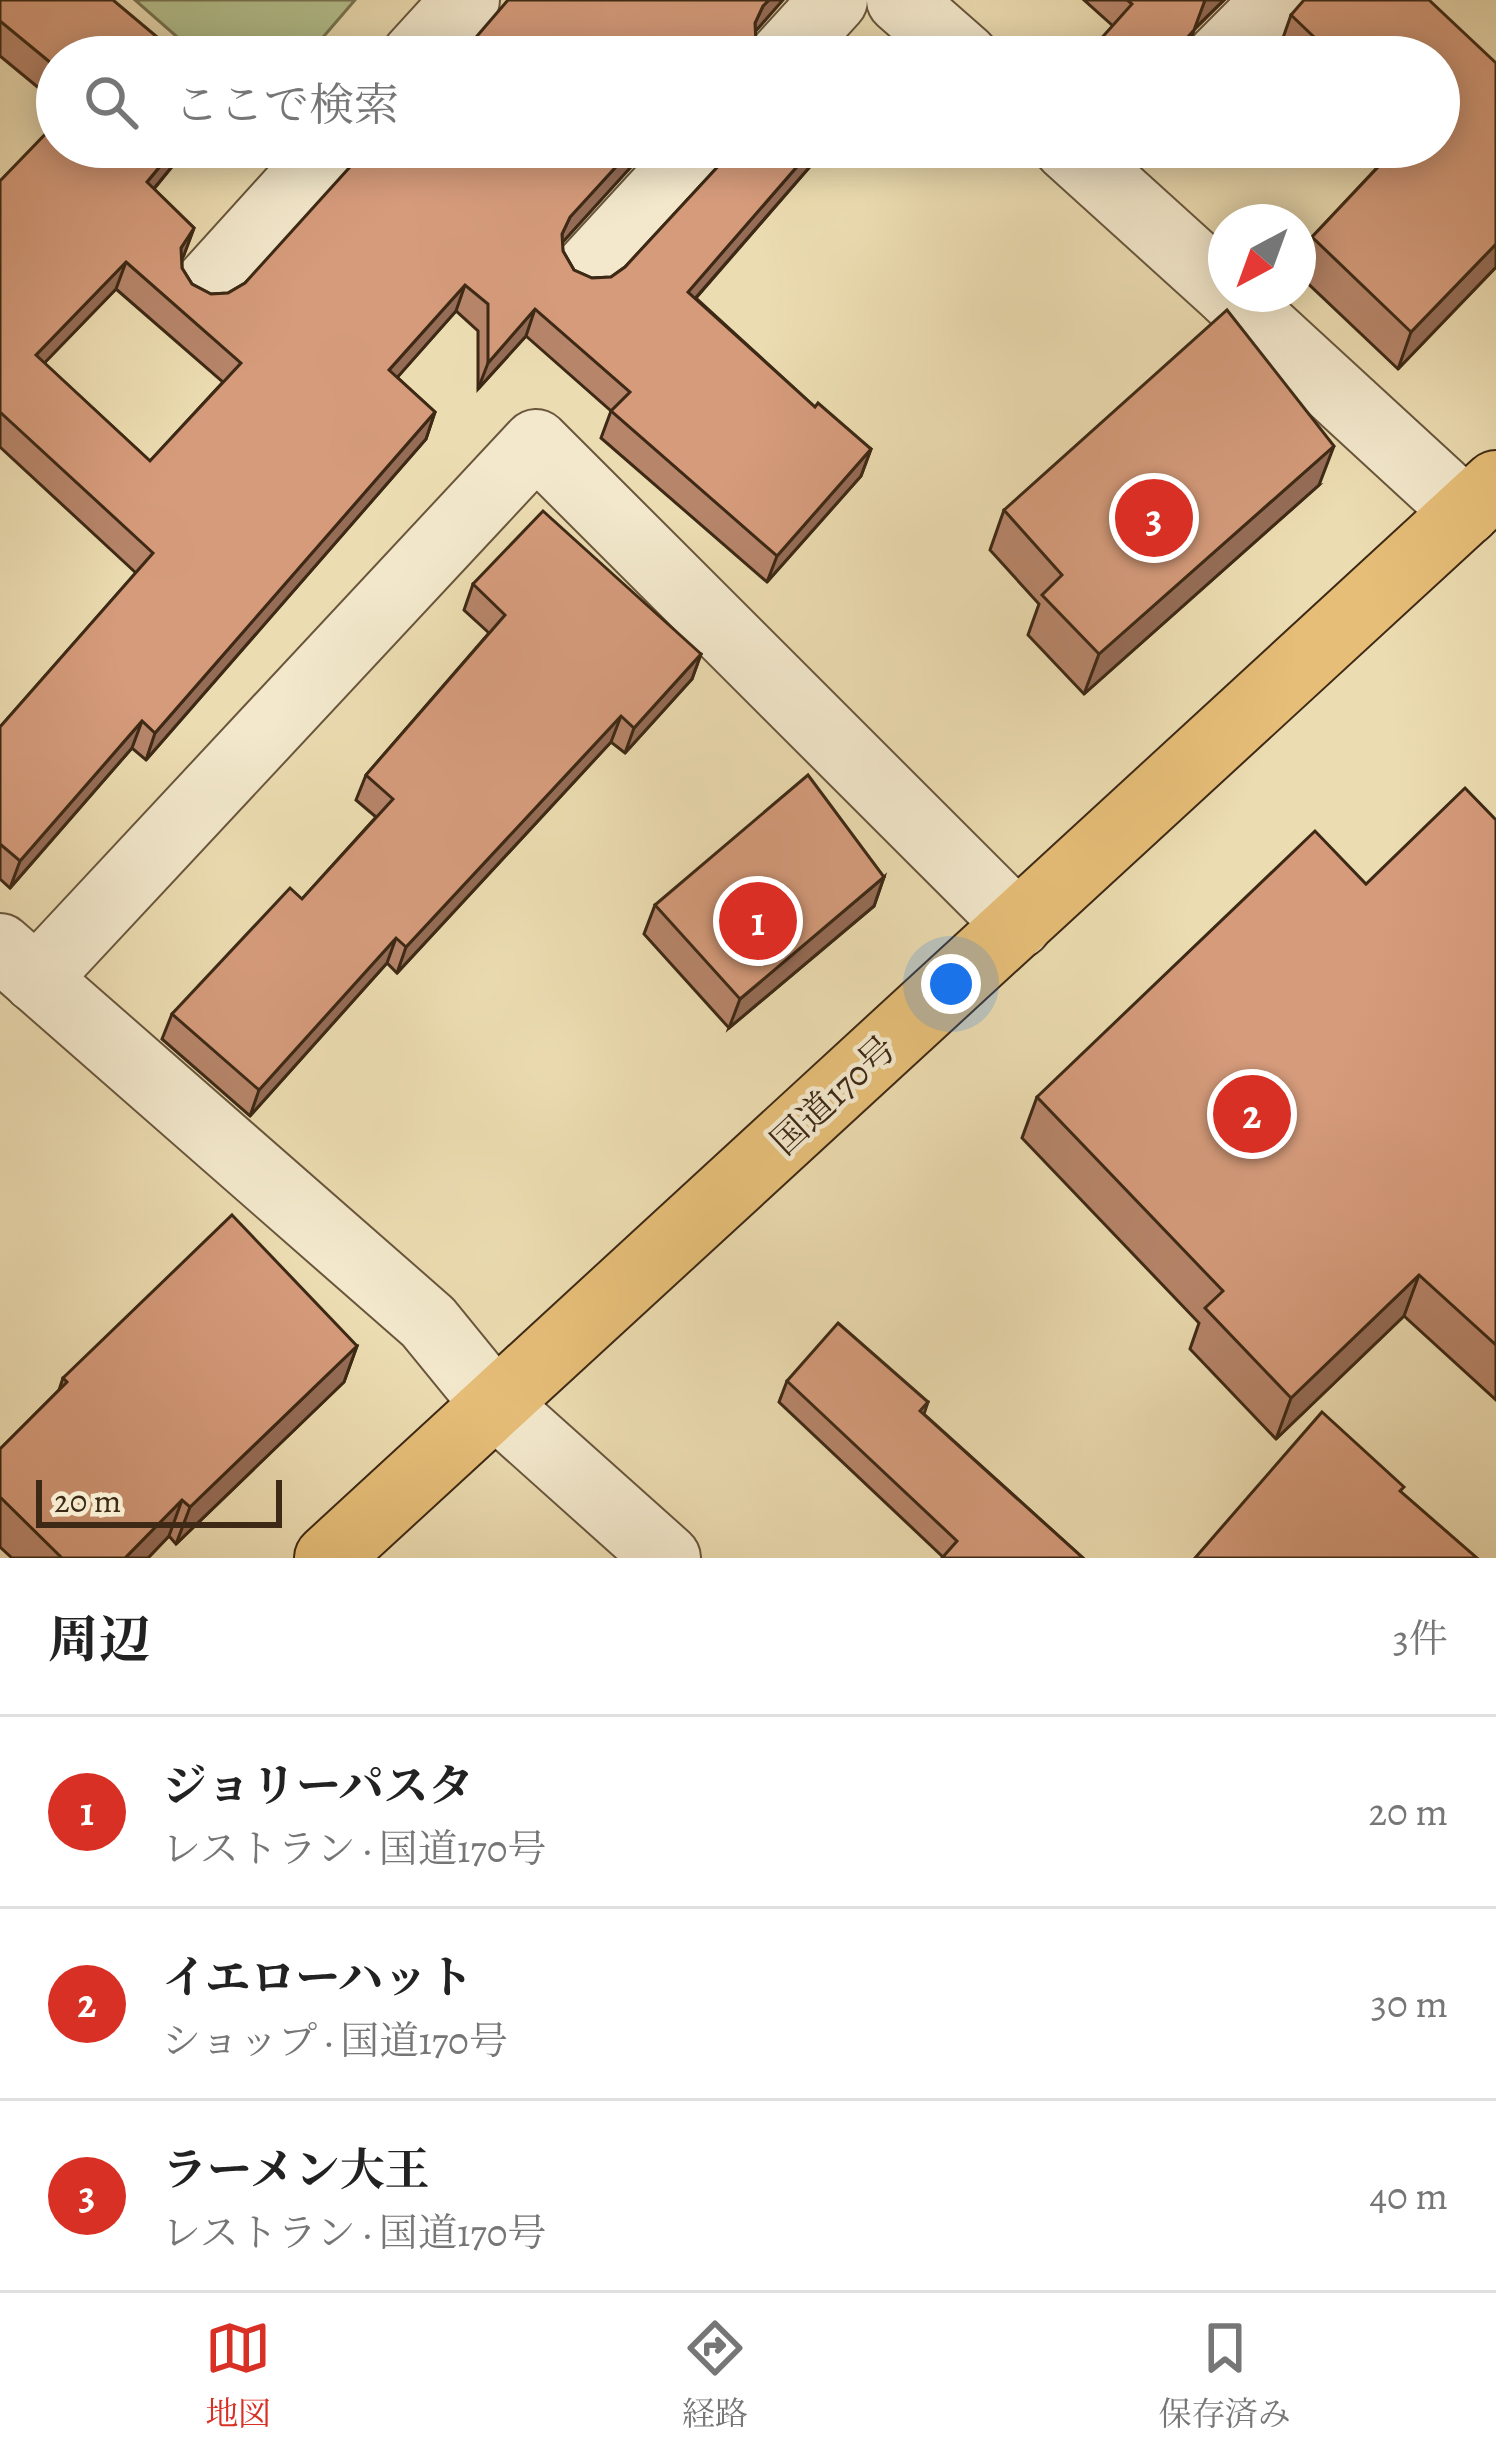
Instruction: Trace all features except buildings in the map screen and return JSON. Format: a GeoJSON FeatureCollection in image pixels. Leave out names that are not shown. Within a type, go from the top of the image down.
{"type":"FeatureCollection","features":[{"type":"Feature","properties":{"kind":"highway","name":"国道170号"},"geometry":{"type":"LineString","coordinates":[[328,1558],[1481,498]]}},
{"type":"Feature","properties":{"kind":"street"},"geometry":{"type":"LineString","coordinates":[[433,36],[466,0]]}},
{"type":"Feature","properties":{"kind":"street"},"geometry":{"type":"LineString","coordinates":[[801,36],[834,0]]}},
{"type":"Feature","properties":{"kind":"street"},"geometry":{"type":"LineString","coordinates":[[900,0],[941,36]]}},
{"type":"Feature","properties":{"kind":"street"},"geometry":{"type":"LineString","coordinates":[[1241,36],[1277,0]]}},
{"type":"Feature","properties":{"kind":"street"},"geometry":{"type":"LineString","coordinates":[[208,284],[313,168]]}},
{"type":"Feature","properties":{"kind":"street"},"geometry":{"type":"LineString","coordinates":[[589,268],[681,168]]}},
{"type":"Feature","properties":{"kind":"street"},"geometry":{"type":"LineString","coordinates":[[1111,168],[1208,272]]}},
{"type":"Feature","properties":{"kind":"street"},"geometry":{"type":"LineString","coordinates":[[1251,312],[1481,498]]}},
{"type":"Feature","properties":{"kind":"street"},"geometry":{"type":"LineString","coordinates":[[668,1558],[495,1404],[428,1322],[18,963],[536,443],[1018,925]]}},
{"type":"Feature","properties":{"kind":"green space"},"geometry":{"type":"Polygon","coordinates":[[[135,0],[355,0],[324,36],[176,36],[135,0]]]}},
{"type":"Feature","properties":{"kind":"place","name":"ラーメン大王"},"geometry":{"type":"Point","coordinates":[1154,518]}},
{"type":"Feature","properties":{"kind":"place","name":"ジョリーパスタ"},"geometry":{"type":"Point","coordinates":[758,921]}},
{"type":"Feature","properties":{"kind":"place","name":"イエローハット"},"geometry":{"type":"Point","coordinates":[1252,1114]}}]}
